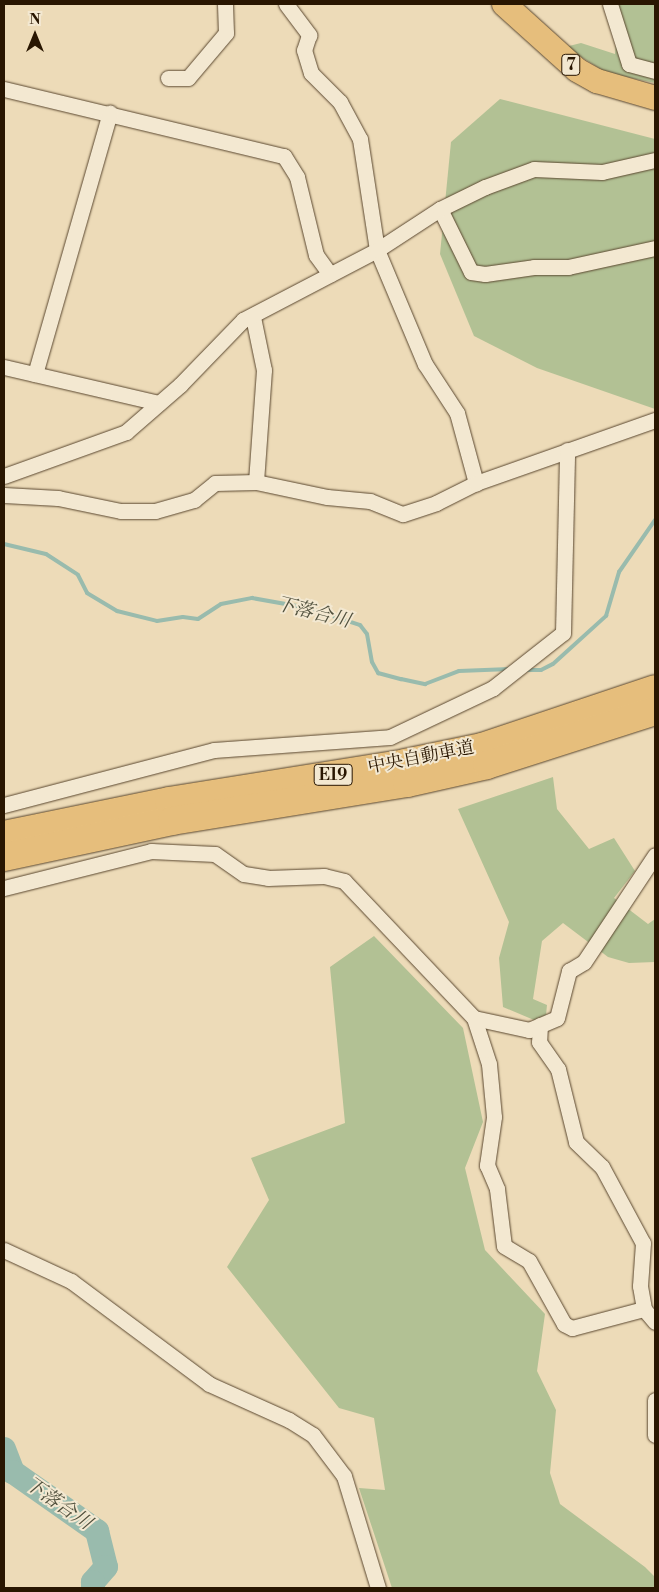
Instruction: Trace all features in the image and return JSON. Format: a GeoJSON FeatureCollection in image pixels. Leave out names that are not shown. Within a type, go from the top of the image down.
{"type":"FeatureCollection","features":[{"type":"Feature","properties":{"kind":"highway","name":"中央自動車道"},"geometry":{"type":"LineString","coordinates":[[4,835],[133,808],[405,763],[482,747],[655,689]]}},
{"type":"Feature","properties":{"kind":"highway","name":"中央自動車道"},"geometry":{"type":"LineString","coordinates":[[4,857],[163,823],[407,783],[487,765],[655,710]]}},
{"type":"Feature","properties":{"kind":"main road","name":"7"},"geometry":{"type":"LineString","coordinates":[[504,4],[577,70],[597,81],[655,98]]}},
{"type":"Feature","properties":{"kind":"street"},"geometry":{"type":"LineString","coordinates":[[168,78],[188,78],[226,33],[225,4]]}},
{"type":"Feature","properties":{"kind":"street"},"geometry":{"type":"LineString","coordinates":[[286,4],[309,35],[304,50],[311,73],[340,102],[360,140],[377,250],[425,364],[457,413],[476,483]]}},
{"type":"Feature","properties":{"kind":"street"},"geometry":{"type":"LineString","coordinates":[[610,4],[629,64],[655,71]]}},
{"type":"Feature","properties":{"kind":"street"},"geometry":{"type":"LineString","coordinates":[[4,89],[284,156],[297,177],[316,255],[330,274]]}},
{"type":"Feature","properties":{"kind":"street"},"geometry":{"type":"LineString","coordinates":[[35,374],[110,113]]}},
{"type":"Feature","properties":{"kind":"street"},"geometry":{"type":"LineString","coordinates":[[4,476],[117,437],[159,402],[243,320],[253,317],[377,250],[440,209],[527,170],[602,172],[655,160]]}},
{"type":"Feature","properties":{"kind":"street"},"geometry":{"type":"LineString","coordinates":[[440,209],[471,272],[485,274],[534,267],[568,267],[655,248]]}},
{"type":"Feature","properties":{"kind":"street"},"geometry":{"type":"LineString","coordinates":[[253,317],[264,370],[256,482]]}},
{"type":"Feature","properties":{"kind":"street"},"geometry":{"type":"LineString","coordinates":[[4,368],[159,402]]}},
{"type":"Feature","properties":{"kind":"street"},"geometry":{"type":"LineString","coordinates":[[4,495],[58,498],[121,511],[155,511],[194,500],[215,483],[256,482],[327,497],[370,501],[404,514],[436,503],[476,483],[655,420]]}},
{"type":"Feature","properties":{"kind":"street"},"geometry":{"type":"LineString","coordinates":[[4,805],[214,750],[390,737],[493,688],[513,670],[563,633],[567,450]]}},
{"type":"Feature","properties":{"kind":"street"},"geometry":{"type":"LineString","coordinates":[[4,888],[150,851],[215,854],[244,874],[268,878],[324,876],[344,881],[474,1018],[489,1064],[494,1116],[487,1165],[497,1189],[504,1246],[529,1261],[564,1324],[572,1328],[644,1309]]}},
{"type":"Feature","properties":{"kind":"street"},"geometry":{"type":"LineString","coordinates":[[474,1018],[529,1030],[557,1018],[569,971],[584,962],[655,855]]}},
{"type":"Feature","properties":{"kind":"street"},"geometry":{"type":"LineString","coordinates":[[540,1025],[539,1042],[558,1069],[576,1142],[602,1167],[643,1243],[640,1286],[644,1309],[655,1322]]}},
{"type":"Feature","properties":{"kind":"street"},"geometry":{"type":"LineString","coordinates":[[4,1250],[71,1281],[209,1384],[289,1420],[312,1435],[344,1476],[378,1588]]}},
{"type":"Feature","properties":{"kind":"street"},"geometry":{"type":"LineString","coordinates":[[655,1400],[655,1435]]}},
{"type":"Feature","properties":{"kind":"green space"},"geometry":{"type":"Polygon","coordinates":[[[619,4],[655,4],[655,83],[607,73],[565,47],[581,43],[615,54],[619,4]]]}},
{"type":"Feature","properties":{"kind":"green space"},"geometry":{"type":"Polygon","coordinates":[[[500,99],[655,139],[655,409],[537,368],[474,336],[440,254],[451,142],[500,99]]]}},
{"type":"Feature","properties":{"kind":"green space"},"geometry":{"type":"Polygon","coordinates":[[[553,777],[557,809],[589,849],[614,838],[635,871],[614,898],[648,924],[655,919],[655,962],[629,963],[608,957],[563,923],[542,941],[533,999],[547,1005],[546,1015],[534,1020],[503,1007],[499,958],[509,922],[458,809],[553,777]]]}},
{"type":"Feature","properties":{"kind":"green space"},"geometry":{"type":"Polygon","coordinates":[[[374,936],[463,1028],[483,1122],[465,1168],[485,1250],[545,1314],[537,1371],[556,1410],[550,1473],[560,1504],[645,1567],[655,1577],[655,1588],[392,1588],[359,1488],[385,1490],[374,1418],[339,1408],[227,1267],[269,1200],[251,1158],[345,1123],[330,967],[374,936]]]}},
{"type":"Feature","properties":{"kind":"waterway","name":"下落合川"},"geometry":{"type":"LineString","coordinates":[[524,670],[541,670],[553,664],[606,616],[619,572],[655,520]]}},
{"type":"Feature","properties":{"kind":"waterway","name":"下落合川"},"geometry":{"type":"LineString","coordinates":[[4,544],[46,554],[78,575],[87,593],[117,611],[157,621],[183,617],[198,619],[221,604],[252,598],[308,608],[360,625],[367,634],[372,662],[378,673],[425,684],[459,671],[510,669]]}},
{"type":"Feature","properties":{"kind":"waterway","name":"下落合川"},"geometry":{"type":"LineString","coordinates":[[4,1449],[13,1472],[97,1531],[106,1567],[93,1582],[93,1588]]}}]}
